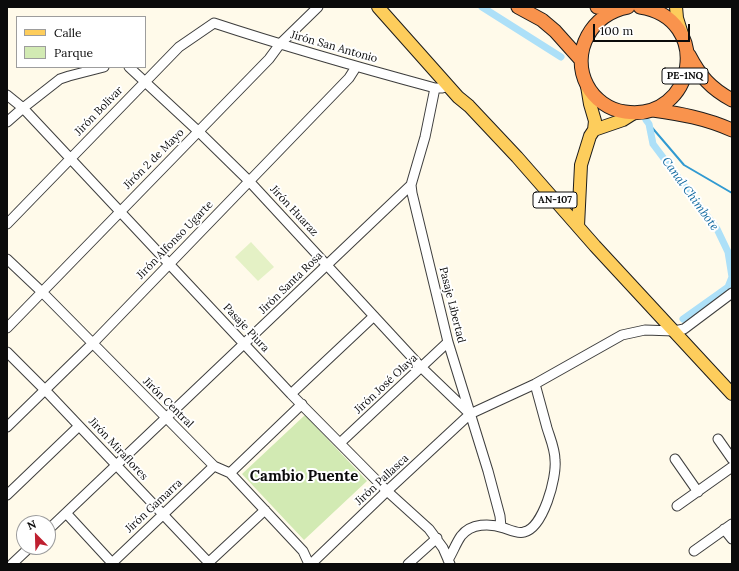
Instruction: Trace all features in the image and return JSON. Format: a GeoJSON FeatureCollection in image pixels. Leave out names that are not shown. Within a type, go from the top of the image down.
{"type":"FeatureCollection","features":[{"type":"Feature","properties":{"kind":"highway"},"geometry":{"type":"LineString","coordinates":[[518,7],[542,20],[555,31],[581,60]]}},
{"type":"Feature","properties":{"kind":"highway","name":"PE-1NQ"},"geometry":{"type":"LineString","coordinates":[[597,7],[622,8]]}},
{"type":"Feature","properties":{"kind":"highway","name":"PE-1NQ"},"geometry":{"type":"LineString","coordinates":[[640,7],[663,14],[674,24],[682,35],[688,54],[698,71],[712,86],[732,100]]}},
{"type":"Feature","properties":{"kind":"highway","name":"PE-1NQ"},"geometry":{"type":"LineString","coordinates":[[622,8],[602,17],[591,29],[583,44],[581,60],[582,73],[587,86],[596,97],[607,106],[620,112],[634,113],[653,110],[686,114],[716,123],[732,130]]}},
{"type":"Feature","properties":{"kind":"highway","name":"PE-1NQ"},"geometry":{"type":"LineString","coordinates":[[653,110],[668,102],[680,88],[687,72],[688,54]]}},
{"type":"Feature","properties":{"kind":"main road","name":"AN-107"},"geometry":{"type":"LineString","coordinates":[[378,7],[448,86],[480,118],[732,394]]}},
{"type":"Feature","properties":{"kind":"main road"},"geometry":{"type":"LineString","coordinates":[[676,7],[677,18],[682,35]]}},
{"type":"Feature","properties":{"kind":"main road"},"geometry":{"type":"LineString","coordinates":[[578,226],[581,165],[590,136],[594,130],[595,121],[587,86]]}},
{"type":"Feature","properties":{"kind":"main road"},"geometry":{"type":"LineString","coordinates":[[594,130],[623,120],[634,113]]}},
{"type":"Feature","properties":{"kind":"street","name":"Jirón 2 de Mayo"},"geometry":{"type":"LineString","coordinates":[[7,328],[199,132],[269,59],[280,44],[318,7]]}},
{"type":"Feature","properties":{"kind":"street","name":"Jirón San Antonio"},"geometry":{"type":"LineString","coordinates":[[214,23],[356,67],[435,88],[448,86]]}},
{"type":"Feature","properties":{"kind":"street","name":"Jirón Bolivar"},"geometry":{"type":"LineString","coordinates":[[7,224],[179,47],[214,23]]}},
{"type":"Feature","properties":{"kind":"street","name":"Jirón Alfonso Ugarte"},"geometry":{"type":"LineString","coordinates":[[7,427],[93,343],[348,78],[356,67]]}},
{"type":"Feature","properties":{"kind":"street"},"geometry":{"type":"LineString","coordinates":[[7,122],[60,79],[100,68]]}},
{"type":"Feature","properties":{"kind":"street"},"geometry":{"type":"LineString","coordinates":[[130,68],[145,81]]}},
{"type":"Feature","properties":{"kind":"street","name":"Jirón Huaraz"},"geometry":{"type":"LineString","coordinates":[[145,81],[249,180],[421,367],[470,414]]}},
{"type":"Feature","properties":{"kind":"street","name":"Pasaje Libertad"},"geometry":{"type":"LineString","coordinates":[[435,88],[424,137],[411,184],[414,204],[448,342],[496,501],[501,527]]}},
{"type":"Feature","properties":{"kind":"street"},"geometry":{"type":"LineString","coordinates":[[7,95],[23,108]]}},
{"type":"Feature","properties":{"kind":"street","name":"Pasaje Piura"},"geometry":{"type":"LineString","coordinates":[[23,108],[170,263],[291,394],[387,491],[419,519],[437,538],[449,562]]}},
{"type":"Feature","properties":{"kind":"street","name":"Jirón Santa Rosa"},"geometry":{"type":"LineString","coordinates":[[56,522],[328,265],[411,184]]}},
{"type":"Feature","properties":{"kind":"street","name":"Jirón Central"},"geometry":{"type":"LineString","coordinates":[[7,259],[93,343],[214,466],[230,473],[303,551],[310,564]]}},
{"type":"Feature","properties":{"kind":"street"},"geometry":{"type":"LineString","coordinates":[[674,331],[684,329],[732,293]]}},
{"type":"Feature","properties":{"kind":"street"},"geometry":{"type":"LineString","coordinates":[[291,394],[374,316]]}},
{"type":"Feature","properties":{"kind":"street","name":"Jirón Pallasca"},"geometry":{"type":"LineString","coordinates":[[310,564],[470,414],[535,384],[622,335],[645,330],[674,331]]}},
{"type":"Feature","properties":{"kind":"street","name":"Jirón José Olaya"},"geometry":{"type":"LineString","coordinates":[[340,443],[448,342]]}},
{"type":"Feature","properties":{"kind":"street","name":"Jirón Miraflores"},"geometry":{"type":"LineString","coordinates":[[8,354],[46,390],[209,564]]}},
{"type":"Feature","properties":{"kind":"street"},"geometry":{"type":"LineString","coordinates":[[449,562],[462,535],[469,529],[480,525],[488,525],[523,533],[532,529],[540,519],[546,507],[554,476],[556,461],[535,384]]}},
{"type":"Feature","properties":{"kind":"street"},"geometry":{"type":"LineString","coordinates":[[230,473],[302,404]]}},
{"type":"Feature","properties":{"kind":"street"},"geometry":{"type":"LineString","coordinates":[[7,496],[79,426]]}},
{"type":"Feature","properties":{"kind":"street"},"geometry":{"type":"LineString","coordinates":[[718,439],[732,459]]}},
{"type":"Feature","properties":{"kind":"street"},"geometry":{"type":"LineString","coordinates":[[675,459],[698,492]]}},
{"type":"Feature","properties":{"kind":"street","name":"Jirón Gamarra"},"geometry":{"type":"LineString","coordinates":[[112,564],[162,514],[214,466]]}},
{"type":"Feature","properties":{"kind":"street"},"geometry":{"type":"LineString","coordinates":[[677,506],[732,467]]}},
{"type":"Feature","properties":{"kind":"street"},"geometry":{"type":"LineString","coordinates":[[209,564],[265,510]]}},
{"type":"Feature","properties":{"kind":"street"},"geometry":{"type":"LineString","coordinates":[[66,513],[112,564]]}},
{"type":"Feature","properties":{"kind":"street"},"geometry":{"type":"LineString","coordinates":[[694,551],[728,527],[732,539]]}},
{"type":"Feature","properties":{"kind":"street"},"geometry":{"type":"LineString","coordinates":[[408,564],[437,538]]}},
{"type":"Feature","properties":{"kind":"street"},"geometry":{"type":"LineString","coordinates":[[12,564],[22,555]]}},
{"type":"Feature","properties":{"kind":"green space"},"geometry":{"type":"Polygon","coordinates":[[[251,242],[274,267],[258,281],[235,257],[251,242]]]}},
{"type":"Feature","properties":{"kind":"green space"},"geometry":{"type":"Polygon","coordinates":[[[305,415],[367,481],[304,540],[242,474],[305,415]]]}},
{"type":"Feature","properties":{"kind":"waterway","name":"Canal Chimbote"},"geometry":{"type":"LineString","coordinates":[[482,7],[561,57]]}},
{"type":"Feature","properties":{"kind":"waterway","name":"Canal Chimbote"},"geometry":{"type":"LineString","coordinates":[[646,120],[649,124],[653,144],[717,229],[728,252],[732,277],[728,287],[683,319]]}},
{"type":"Feature","properties":{"kind":"waterway"},"geometry":{"type":"LineString","coordinates":[[649,124],[684,165],[732,193]]}},
{"type":"Feature","properties":{"kind":"district","name":"Cambio Puente"},"geometry":{"type":"Point","coordinates":[304,477]}}]}
